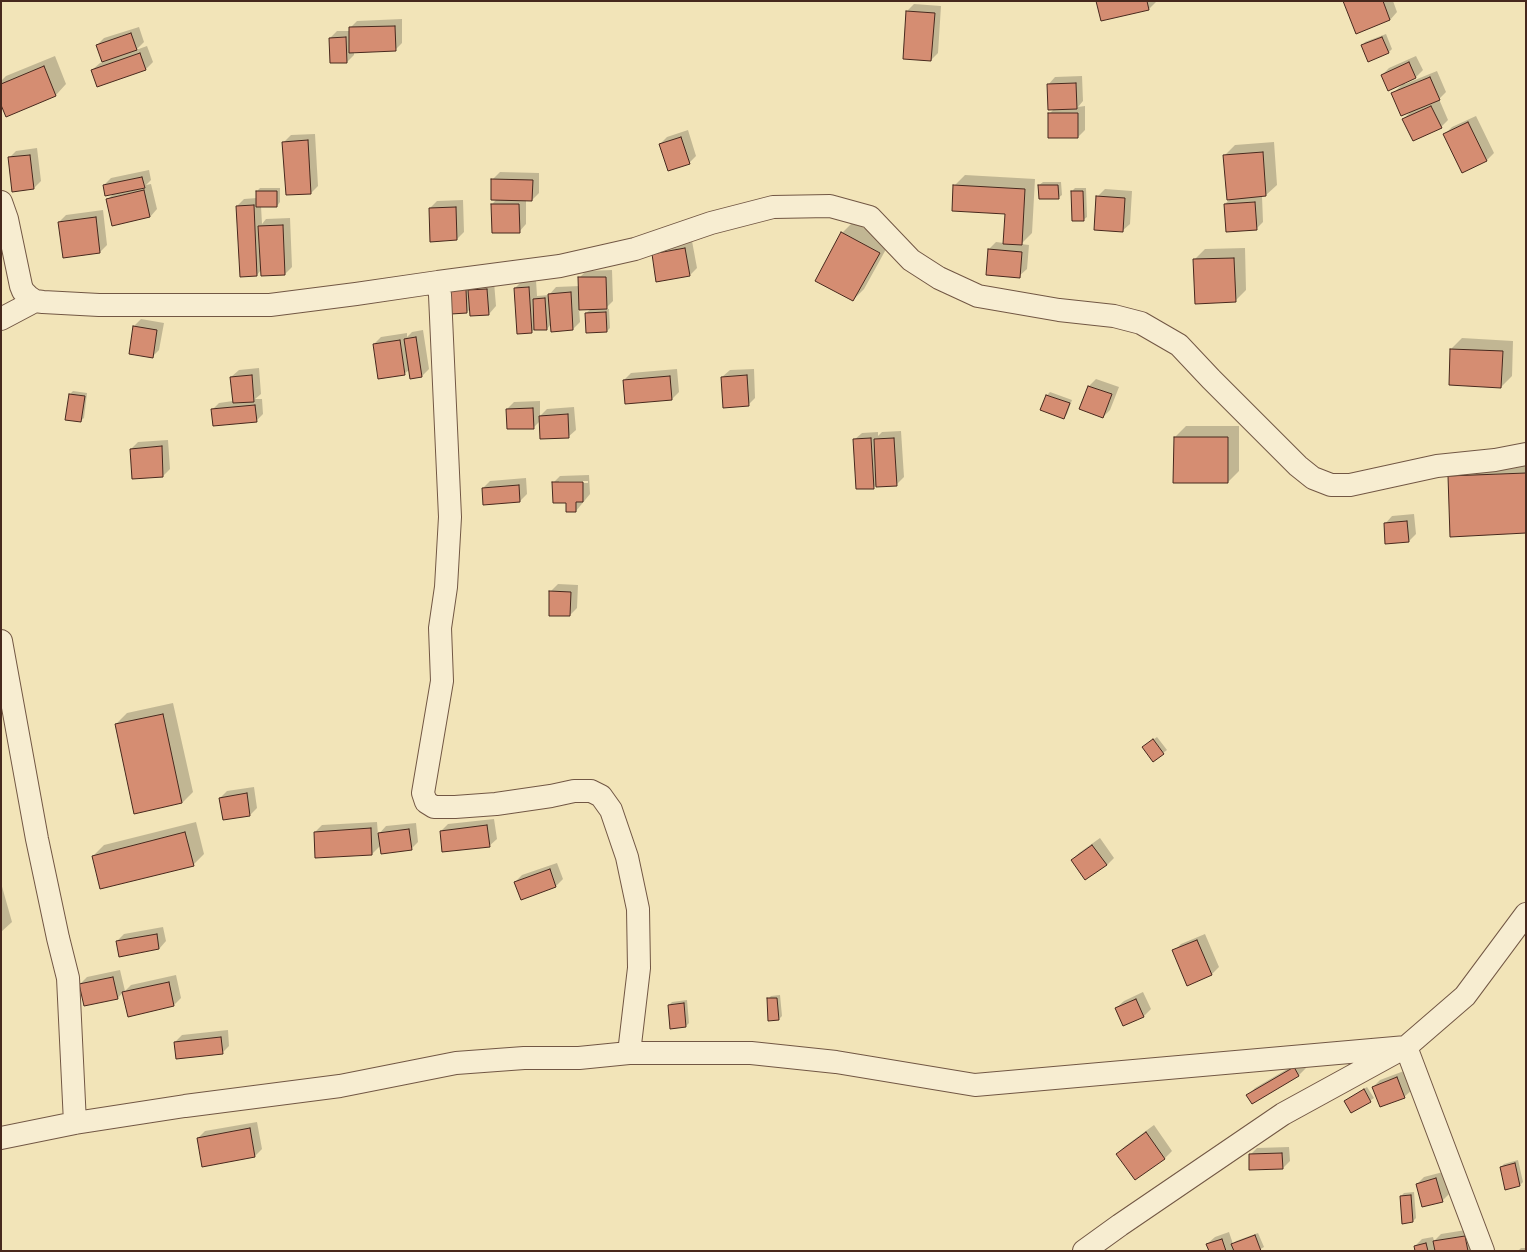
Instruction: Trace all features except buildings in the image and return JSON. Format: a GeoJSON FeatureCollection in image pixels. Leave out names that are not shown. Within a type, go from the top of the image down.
{"type":"FeatureCollection","features":[{"type":"Feature","properties":{"kind":"street"},"geometry":{"type":"LineString","coordinates":[[1,202],[7,219],[23,291],[35,301],[99,305],[270,305],[356,294],[560,266],[635,249],[711,223],[773,207],[830,206],[870,217],[911,260],[939,278],[978,296],[1059,310],[1114,316],[1141,322],[1179,345],[1298,466],[1312,478],[1331,485],[1350,485],[1437,466],[1495,460],[1526,454]]}},
{"type":"Feature","properties":{"kind":"street"},"geometry":{"type":"LineString","coordinates":[[438,282],[440,294],[450,517],[446,587],[440,628],[442,680],[423,793],[426,802],[434,807],[496,804],[574,791],[591,791],[601,796],[611,810],[627,857],[638,909],[639,968],[629,1053]]}},
{"type":"Feature","properties":{"kind":"street"},"geometry":{"type":"LineString","coordinates":[[1,318],[35,301]]}},
{"type":"Feature","properties":{"kind":"street"},"geometry":{"type":"LineString","coordinates":[[1,641],[37,839],[68,978],[75,1123]]}},
{"type":"Feature","properties":{"kind":"street"},"geometry":{"type":"LineString","coordinates":[[1084,1251],[1120,1224],[1283,1114],[1406,1047],[1465,996],[1526,914]]}},
{"type":"Feature","properties":{"kind":"street"},"geometry":{"type":"LineString","coordinates":[[1,1138],[75,1123],[185,1106],[340,1086],[456,1063],[524,1058],[578,1058],[629,1053],[751,1053],[836,1062],[975,1084],[1406,1047]]}},
{"type":"Feature","properties":{"kind":"street"},"geometry":{"type":"LineString","coordinates":[[1406,1047],[1482,1251]]}}]}
